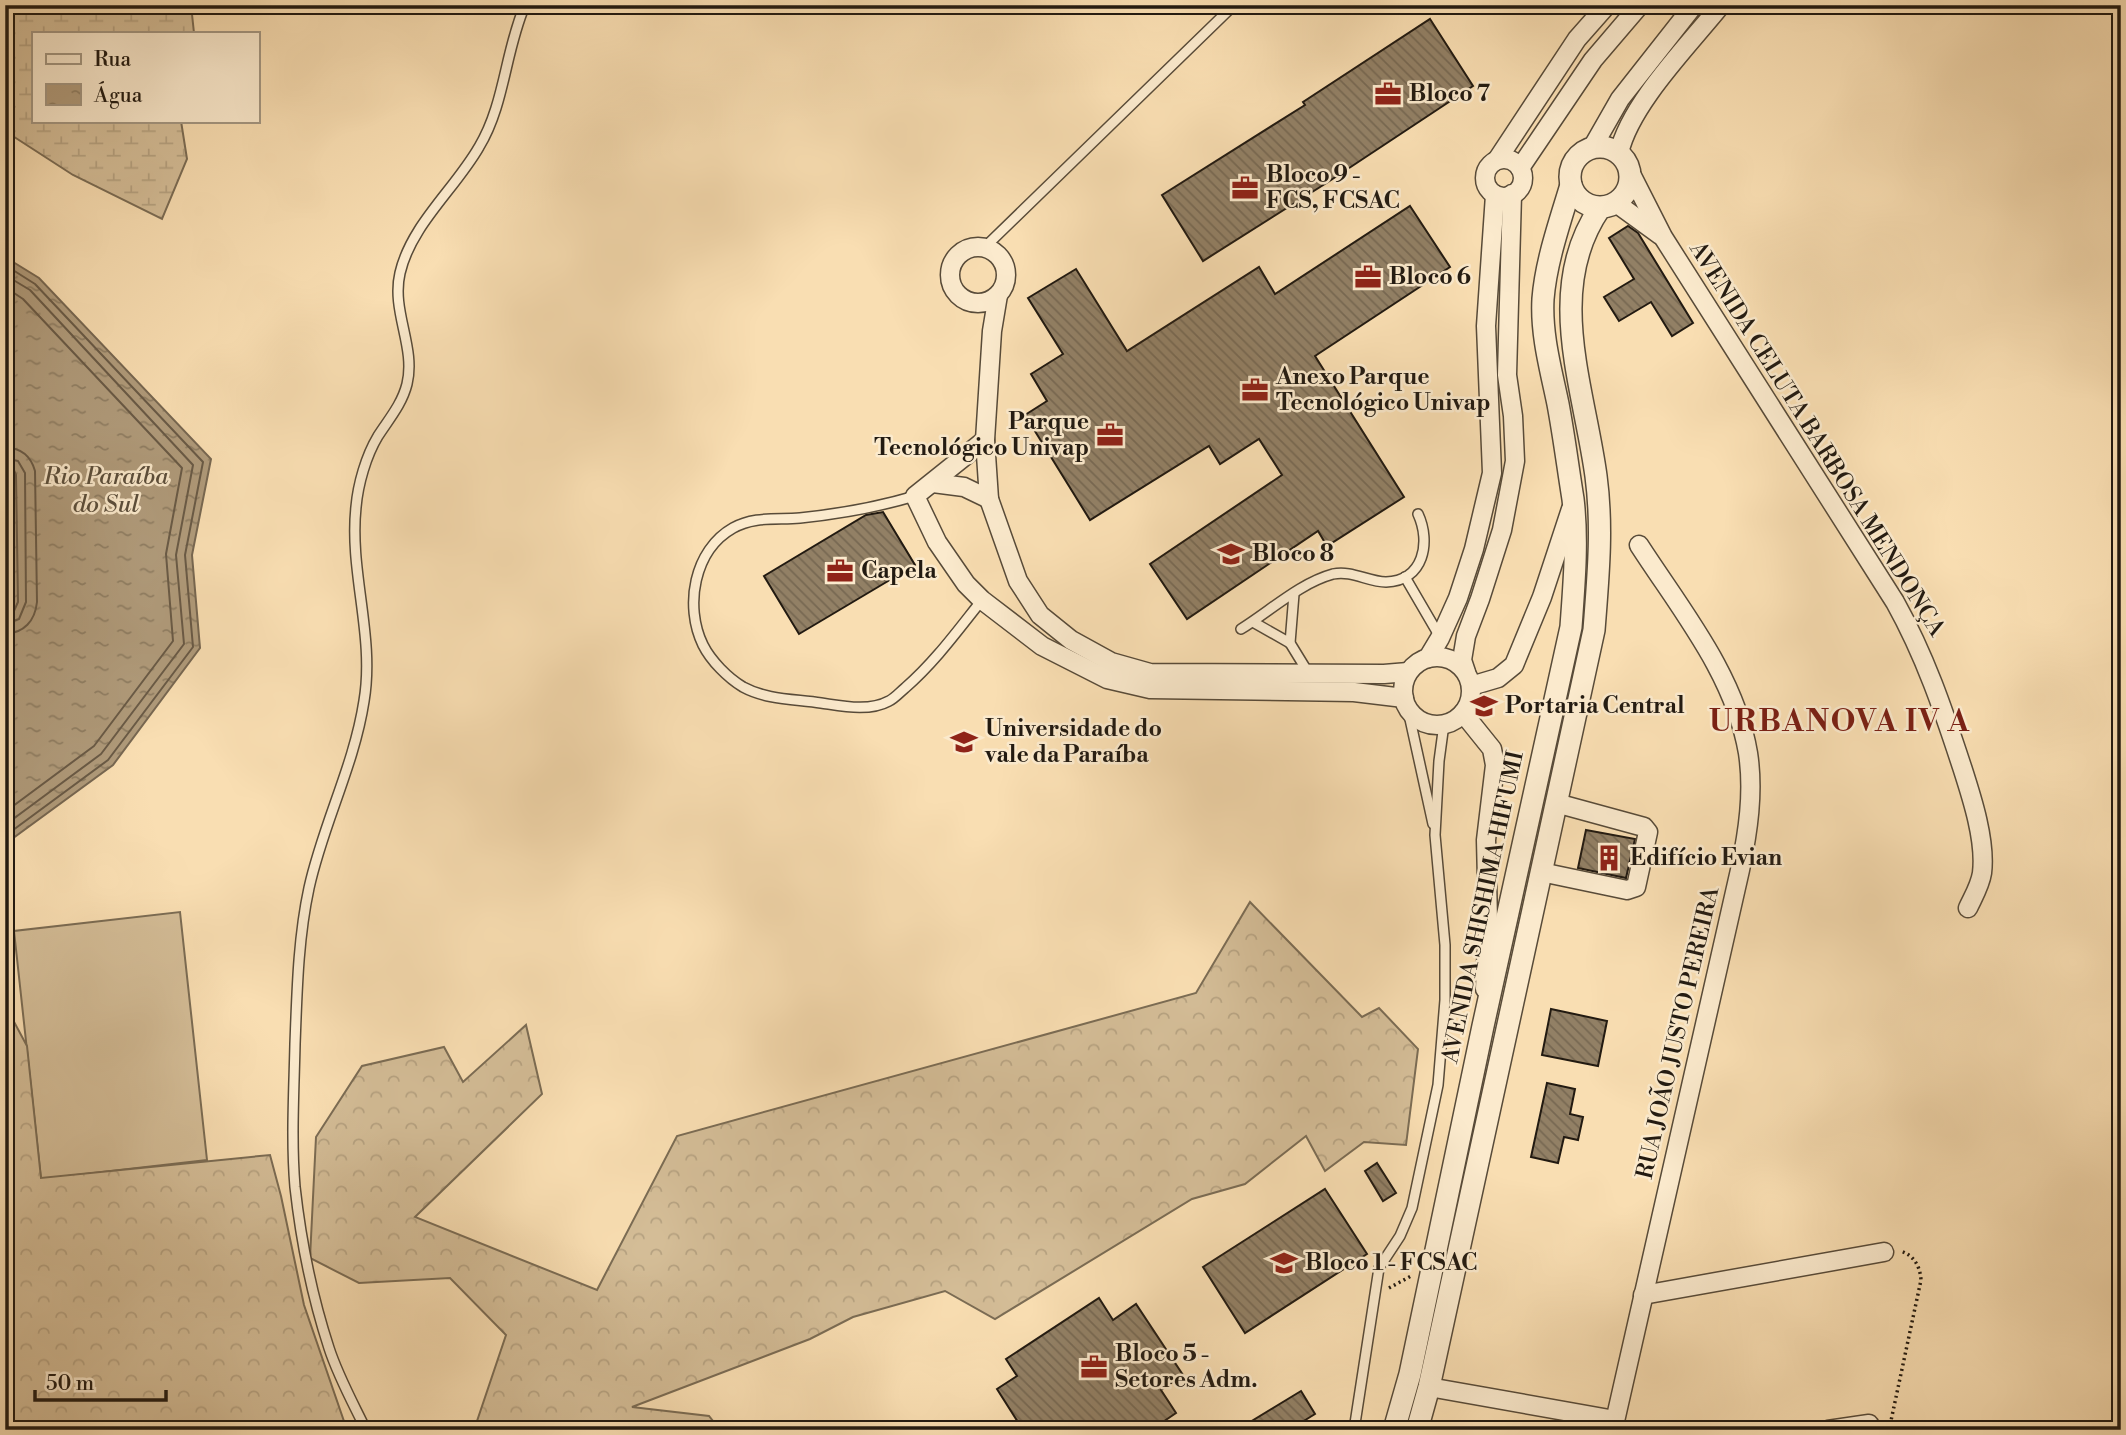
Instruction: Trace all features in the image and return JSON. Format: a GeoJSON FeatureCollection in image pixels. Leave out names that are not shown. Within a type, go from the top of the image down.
{"type":"FeatureCollection","features":[{"type":"Feature","properties":{"kind":"street"},"geometry":{"type":"LineString","coordinates":[[1497,160],[1577,39],[1607,5]]}},
{"type":"Feature","properties":{"kind":"street"},"geometry":{"type":"LineString","coordinates":[[1504,194],[1521,185],[1520,168],[1594,60],[1640,5]]}},
{"type":"Feature","properties":{"kind":"street"},"geometry":{"type":"LineString","coordinates":[[1608,205],[1581,201],[1571,185],[1572,167],[1576,159],[1592,148],[1620,99],[1694,5]]}},
{"type":"Feature","properties":{"kind":"street"},"geometry":{"type":"LineString","coordinates":[[1619,153],[1623,136],[1636,111],[1721,5]]}},
{"type":"Feature","properties":{"kind":"street"},"geometry":{"type":"LineString","coordinates":[[1417,1430],[1429,1387],[1594,630],[1601,542],[1596,476],[1570,330],[1571,285],[1578,253],[1591,221],[1628,190],[1630,172],[1619,153],[1601,147],[1592,148]]}},
{"type":"Feature","properties":{"kind":"street"},"geometry":{"type":"LineString","coordinates":[[1504,194],[1487,187],[1485,174],[1491,163],[1509,160],[1520,168]]}},
{"type":"Feature","properties":{"kind":"street","name":"AVENIDA CELUTA BARBOSA MENDONÇA"},"geometry":{"type":"LineString","coordinates":[[1630,172],[1663,237],[1888,590],[1917,641],[1935,683],[1978,826],[1981,877],[1968,908]]}},
{"type":"Feature","properties":{"kind":"street","name":"AVENIDA SHISHIMA HIFUMI"},"geometry":{"type":"LineString","coordinates":[[1394,1430],[1410,1374],[1571,627],[1575,560],[1573,502],[1544,330],[1544,298],[1559,226],[1571,185]]}},
{"type":"Feature","properties":{"kind":"street"},"geometry":{"type":"LineString","coordinates":[[1406,704],[1404,682],[1408,672],[1428,658],[1458,598],[1474,549],[1492,473],[1486,326],[1504,194]]}},
{"type":"Feature","properties":{"kind":"street"},"geometry":{"type":"LineString","coordinates":[[985,440],[915,496],[947,558],[966,584],[982,600],[1042,646],[1107,679],[1128,685],[1150,689],[1354,692],[1406,704],[1422,722],[1444,724],[1463,713],[1471,695],[1462,660],[1466,636],[1502,530],[1515,461],[1514,427],[1507,375],[1504,194]]}},
{"type":"Feature","properties":{"kind":"street","name":"AVENIDA CELUTA BARBOSA MENDONÇA"},"geometry":{"type":"LineString","coordinates":[[1608,205],[1663,237]]}},
{"type":"Feature","properties":{"kind":"street"},"geometry":{"type":"LineString","coordinates":[[972,303],[981,304],[998,296],[1004,289],[1007,272],[1000,256],[985,247],[975,246],[965,250],[952,264],[950,274],[955,293],[972,303],[992,331]]}},
{"type":"Feature","properties":{"kind":"street"},"geometry":{"type":"LineString","coordinates":[[998,296],[992,331],[985,440],[989,499],[1018,581],[1040,615],[1071,640],[1111,662],[1150,673],[1408,672]]}},
{"type":"Feature","properties":{"kind":"street"},"geometry":{"type":"LineString","coordinates":[[933,483],[964,487],[989,499]]}},
{"type":"Feature","properties":{"kind":"street"},"geometry":{"type":"LineString","coordinates":[[1468,679],[1499,678],[1514,665],[1542,597],[1573,502]]}},
{"type":"Feature","properties":{"kind":"street","name":"RUA JOÃO JUSTO PEREIRA"},"geometry":{"type":"LineString","coordinates":[[1614,1425],[1741,870],[1747,835],[1750,776],[1748,752],[1730,691],[1712,657],[1639,545]]}},
{"type":"Feature","properties":{"kind":"street"},"geometry":{"type":"LineString","coordinates":[[1571,627],[1594,630]]}},
{"type":"Feature","properties":{"kind":"street"},"geometry":{"type":"LineString","coordinates":[[1428,658],[1449,659],[1458,664],[1468,679]]}},
{"type":"Feature","properties":{"kind":"street"},"geometry":{"type":"LineString","coordinates":[[1463,713],[1492,749],[1495,765],[1486,840],[1488,920],[1483,1026]]}},
{"type":"Feature","properties":{"kind":"street"},"geometry":{"type":"LineString","coordinates":[[1541,872],[1627,890],[1636,887],[1648,831],[1644,827],[1556,803]]}},
{"type":"Feature","properties":{"kind":"street"},"geometry":{"type":"LineString","coordinates":[[1643,1294],[1884,1252]]}},
{"type":"Feature","properties":{"kind":"street"},"geometry":{"type":"LineString","coordinates":[[1429,1387],[1614,1425]]}},
{"type":"Feature","properties":{"kind":"street"},"geometry":{"type":"LineString","coordinates":[[1828,1430],[1869,1424]]}},
{"type":"Feature","properties":{"kind":"lane"},"geometry":{"type":"LineString","coordinates":[[366,1430],[329,1349],[311,1280],[295,1184],[294,1103],[300,951],[309,889],[318,854],[355,747],[368,675],[355,522],[356,502],[369,455],[403,398],[409,378],[409,360],[397,305],[404,256],[480,147],[494,116],[512,43],[525,5]]}},
{"type":"Feature","properties":{"kind":"lane"},"geometry":{"type":"LineString","coordinates":[[985,247],[1234,5]]}},
{"type":"Feature","properties":{"kind":"lane"},"geometry":{"type":"LineString","coordinates":[[915,496],[872,507],[799,518],[752,519],[719,537],[701,563],[695,583],[694,603],[703,645],[728,676],[758,694],[854,707],[873,706],[889,701],[915,679],[939,654],[982,600]]}},
{"type":"Feature","properties":{"kind":"lane"},"geometry":{"type":"LineString","coordinates":[[1241,629],[1322,578],[1349,573],[1385,582],[1405,577],[1418,566],[1424,552],[1424,526],[1418,514]]}},
{"type":"Feature","properties":{"kind":"lane"},"geometry":{"type":"LineString","coordinates":[[1405,577],[1440,638]]}},
{"type":"Feature","properties":{"kind":"lane"},"geometry":{"type":"LineString","coordinates":[[1290,643],[1294,594]]}},
{"type":"Feature","properties":{"kind":"lane"},"geometry":{"type":"LineString","coordinates":[[1253,622],[1290,643],[1308,674]]}},
{"type":"Feature","properties":{"kind":"lane"},"geometry":{"type":"LineString","coordinates":[[1406,704],[1436,835]]}},
{"type":"Feature","properties":{"kind":"lane"},"geometry":{"type":"LineString","coordinates":[[1354,1430],[1379,1268],[1400,1236],[1412,1208],[1438,1085],[1445,1000],[1445,945],[1436,835],[1439,761],[1444,724]]}},
{"type":"Feature","properties":{"kind":"path"},"geometry":{"type":"LineString","coordinates":[[1884,1252],[1902,1251],[1910,1255],[1920,1269],[1921,1280],[1889,1430]]}},
{"type":"Feature","properties":{"kind":"path"},"geometry":{"type":"LineString","coordinates":[[1376,1295],[1433,1264]]}},
{"type":"Feature","properties":{"kind":"green space"},"geometry":{"type":"Polygon","coordinates":[[[5,5],[191,5],[194,32],[32,32],[32,122],[181,122],[187,159],[162,219],[73,175],[5,131],[5,5]]]}},
{"type":"Feature","properties":{"kind":"green space"},"geometry":{"type":"Polygon","coordinates":[[[5,472],[9,474],[11,603],[5,614],[5,472]]]}},
{"type":"Feature","properties":{"kind":"green space"},"geometry":{"type":"Polygon","coordinates":[[[1250,902],[1362,1017],[1379,1008],[1418,1049],[1406,1145],[1364,1142],[1325,1171],[1306,1136],[1245,1184],[1192,1199],[995,1319],[945,1291],[853,1317],[810,1339],[632,1407],[709,1416],[720,1430],[474,1430],[506,1335],[450,1278],[359,1283],[310,1258],[316,1137],[362,1066],[444,1047],[463,1082],[526,1025],[542,1094],[415,1217],[597,1290],[677,1136],[1196,993],[1250,902]]]}},
{"type":"Feature","properties":{"kind":"green space"},"geometry":{"type":"Polygon","coordinates":[[[180,912],[207,1160],[41,1179],[14,931],[180,912]]]}},
{"type":"Feature","properties":{"kind":"green space"},"geometry":{"type":"Polygon","coordinates":[[[5,1005],[27,1046],[41,1178],[270,1155],[304,1305],[347,1430],[5,1430],[5,1005]]]}},
{"type":"Feature","properties":{"kind":"water","name":"Rio Paraíba do Sul"},"geometry":{"type":"Polygon","coordinates":[[[5,257],[39,278],[211,459],[192,555],[200,648],[113,765],[5,844],[5,614],[11,603],[9,475],[5,472],[5,257]]]}},
{"type":"Feature","properties":{"kind":"building"},"geometry":{"type":"Polygon","coordinates":[[[1430,19],[1473,86],[1203,261],[1162,195],[1305,105],[1303,102],[1430,19]]]}},
{"type":"Feature","properties":{"kind":"building"},"geometry":{"type":"Polygon","coordinates":[[[1410,206],[1450,267],[1315,356],[1404,497],[1327,546],[1318,531],[1187,619],[1150,564],[1282,475],[1259,439],[1220,464],[1209,446],[1090,520],[1025,415],[1047,401],[1031,374],[1063,354],[1028,298],[1076,269],[1127,351],[1259,267],[1275,294],[1410,206]]]}},
{"type":"Feature","properties":{"kind":"building"},"geometry":{"type":"Polygon","coordinates":[[[1628,226],[1638,233],[1693,323],[1672,336],[1651,302],[1619,321],[1604,297],[1634,279],[1609,238],[1628,226]]]}},
{"type":"Feature","properties":{"kind":"building","name":"Capela"},"geometry":{"type":"Polygon","coordinates":[[[883,512],[915,565],[799,634],[764,576],[866,515],[883,512]]]}},
{"type":"Feature","properties":{"kind":"building","name":"Edifício Evian"},"geometry":{"type":"Polygon","coordinates":[[[1586,830],[1635,839],[1626,878],[1578,868],[1586,830]]]}},
{"type":"Feature","properties":{"kind":"building"},"geometry":{"type":"Polygon","coordinates":[[[1551,1009],[1607,1021],[1598,1066],[1542,1055],[1551,1009]]]}},
{"type":"Feature","properties":{"kind":"building"},"geometry":{"type":"Polygon","coordinates":[[[1547,1083],[1575,1089],[1570,1114],[1583,1117],[1578,1140],[1564,1137],[1558,1163],[1531,1157],[1547,1083]]]}},
{"type":"Feature","properties":{"kind":"building"},"geometry":{"type":"Polygon","coordinates":[[[1377,1163],[1396,1193],[1383,1201],[1365,1171],[1377,1163]]]}},
{"type":"Feature","properties":{"kind":"building","name":"Bloco 1 - FCSAC"},"geometry":{"type":"Polygon","coordinates":[[[1325,1189],[1367,1254],[1245,1333],[1203,1267],[1325,1189]]]}},
{"type":"Feature","properties":{"kind":"building","name":"Bloco 5 - Setores Adm."},"geometry":{"type":"Polygon","coordinates":[[[1099,1298],[1113,1320],[1136,1304],[1183,1375],[1161,1390],[1176,1413],[1151,1430],[1023,1430],[997,1389],[1017,1376],[1006,1359],[1099,1298]]]}},
{"type":"Feature","properties":{"kind":"building"},"geometry":{"type":"Polygon","coordinates":[[[1301,1391],[1315,1414],[1289,1430],[1237,1430],[1301,1391]]]}},
{"type":"Feature","properties":{"kind":"place","name":"Bloco 7"},"geometry":{"type":"Point","coordinates":[1388,94]}},
{"type":"Feature","properties":{"kind":"place","name":"Bloco 9 - FCS, FCSAC"},"geometry":{"type":"Point","coordinates":[1245,188]}},
{"type":"Feature","properties":{"kind":"place","name":"Bloco 6"},"geometry":{"type":"Point","coordinates":[1368,277]}},
{"type":"Feature","properties":{"kind":"place","name":"Anexo Parque Tecnológico Univap"},"geometry":{"type":"Point","coordinates":[1255,390]}},
{"type":"Feature","properties":{"kind":"place","name":"Parque Tecnológico Univap"},"geometry":{"type":"Point","coordinates":[1110,435]}},
{"type":"Feature","properties":{"kind":"place","name":"Bloco 8"},"geometry":{"type":"Point","coordinates":[1231,554]}},
{"type":"Feature","properties":{"kind":"place","name":"Capela"},"geometry":{"type":"Point","coordinates":[840,571]}},
{"type":"Feature","properties":{"kind":"place","name":"Portaria Central"},"geometry":{"type":"Point","coordinates":[1484,706]}},
{"type":"Feature","properties":{"kind":"place","name":"Universidade do vale da Paraíba"},"geometry":{"type":"Point","coordinates":[964,742]}},
{"type":"Feature","properties":{"kind":"place","name":"Edifício Evian"},"geometry":{"type":"Point","coordinates":[1609,858]}},
{"type":"Feature","properties":{"kind":"place","name":"Bloco 1 - FCSAC"},"geometry":{"type":"Point","coordinates":[1284,1263]}},
{"type":"Feature","properties":{"kind":"place","name":"Bloco 5 - Setores Adm."},"geometry":{"type":"Point","coordinates":[1094,1367]}},
{"type":"Feature","properties":{"kind":"district","name":"URBANOVA IV A"},"geometry":{"type":"Point","coordinates":[1840,722]}}]}
